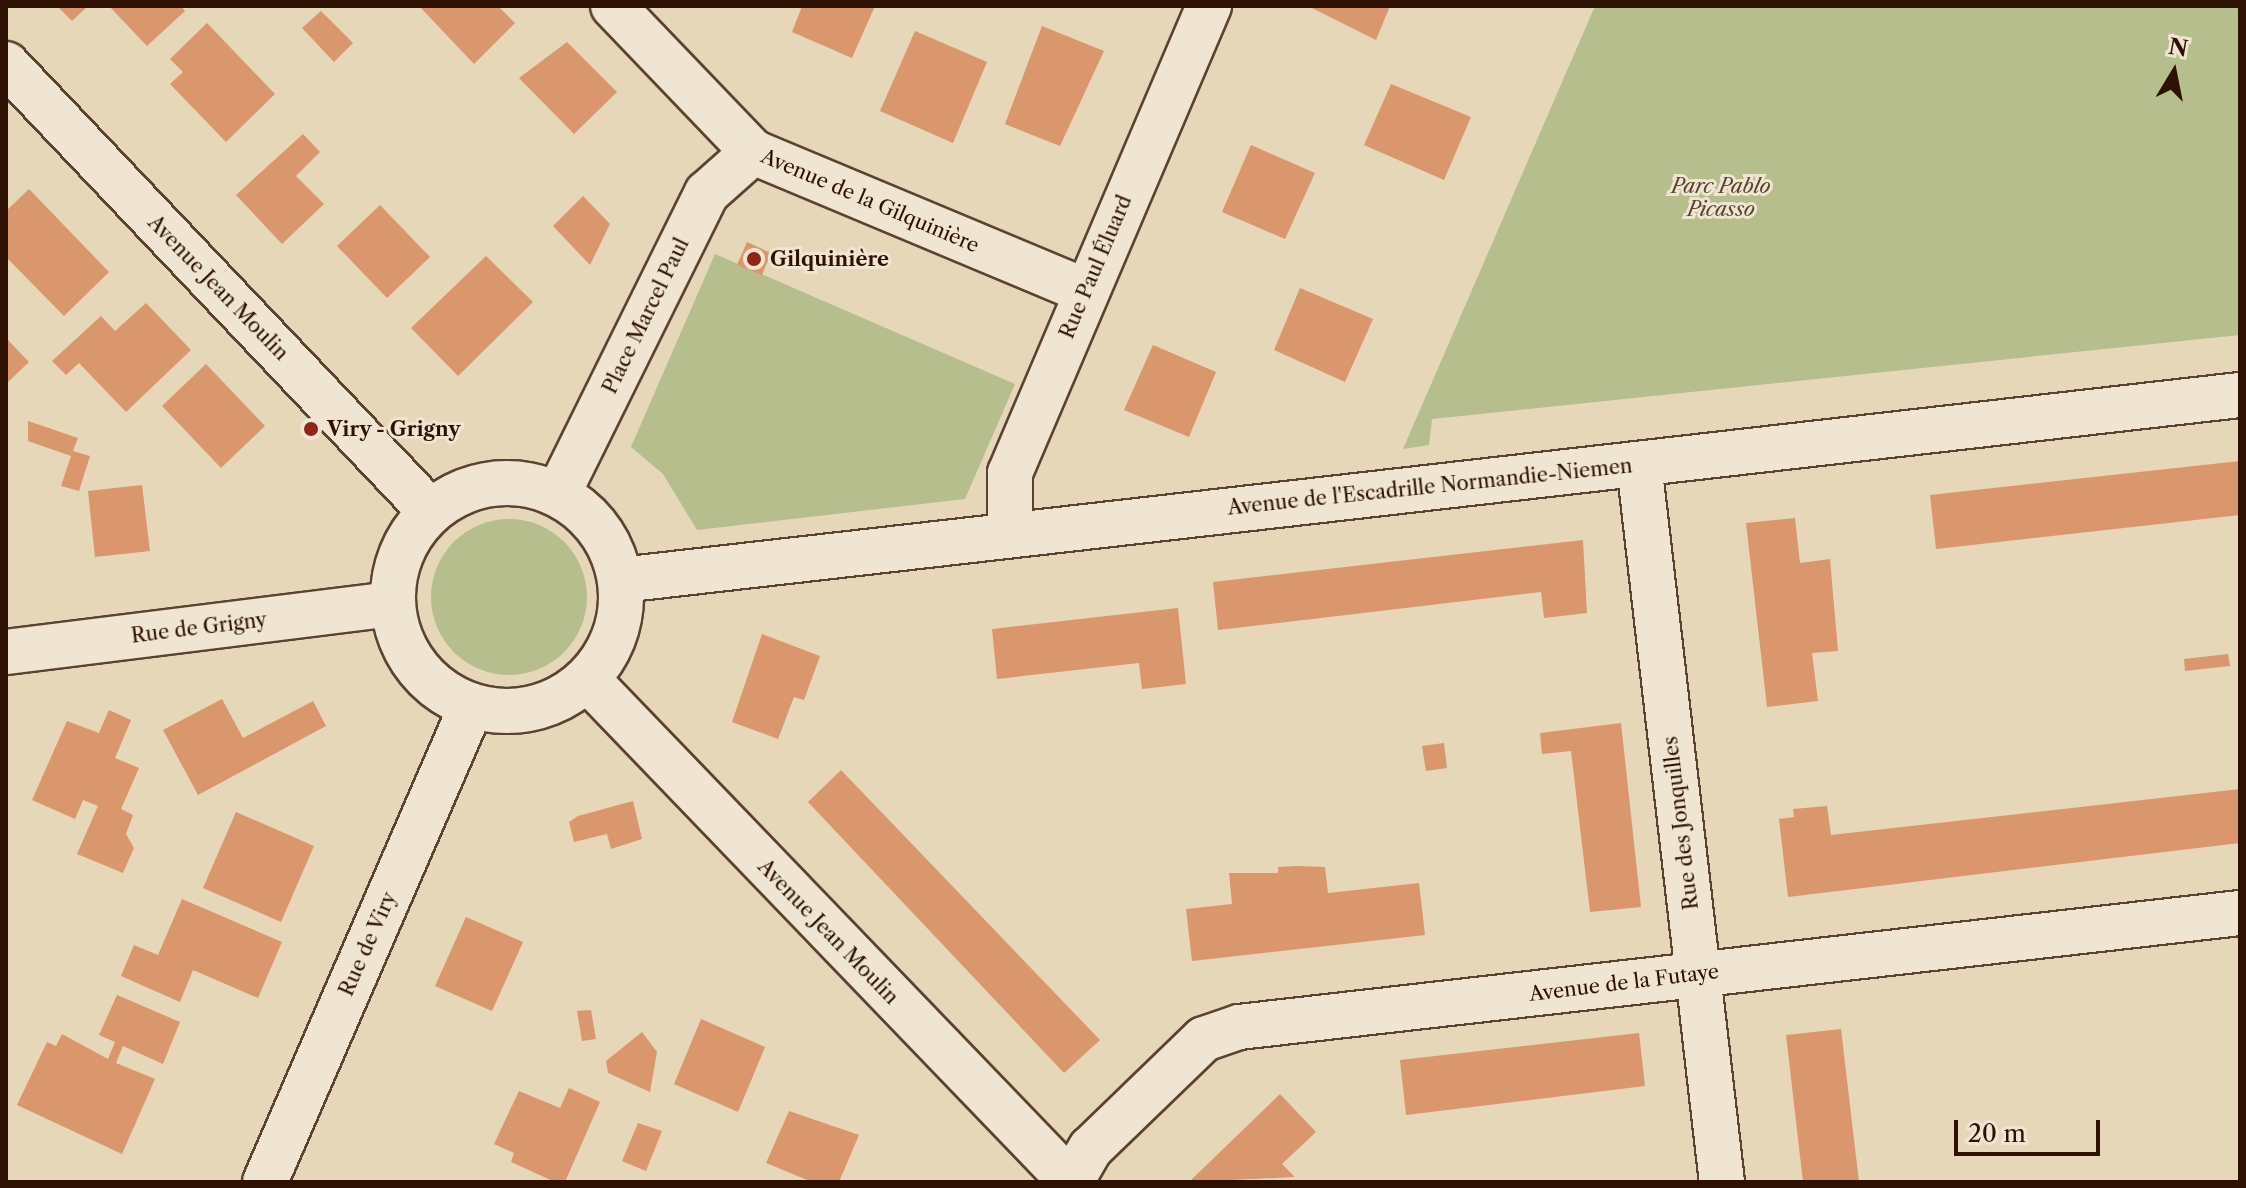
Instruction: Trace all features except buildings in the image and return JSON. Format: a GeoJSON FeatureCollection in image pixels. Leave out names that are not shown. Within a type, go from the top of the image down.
{"type":"FeatureCollection","features":[{"type":"Feature","properties":{"kind":"street","name":"Avenue de la Gilquinière"},"geometry":{"type":"LineString","coordinates":[[613,6],[753,152],[1085,291]]}},
{"type":"Feature","properties":{"kind":"street","name":"Rue Paul Éluard"},"geometry":{"type":"LineString","coordinates":[[1010,534],[1010,473],[1209,6]]}},
{"type":"Feature","properties":{"kind":"street","name":"Avenue Jean Moulin"},"geometry":{"type":"LineString","coordinates":[[6,64],[430,511]]}},
{"type":"Feature","properties":{"kind":"street","name":"Place Marcel Paul"},"geometry":{"type":"LineString","coordinates":[[558,494],[707,193],[753,152]]}},
{"type":"Feature","properties":{"kind":"street","name":"Avenue de l'Escadrille Normandie-Niemen"},"geometry":{"type":"LineString","coordinates":[[621,580],[2240,395]]}},
{"type":"Feature","properties":{"kind":"street","name":"Rue des Jonquilles"},"geometry":{"type":"LineString","coordinates":[[1639,464],[1722,1182]]}},
{"type":"Feature","properties":{"kind":"street"},"geometry":{"type":"LineString","coordinates":[[492,483],[558,494],[588,515],[609,545],[621,580],[613,639],[587,679],[533,710],[471,707],[415,667],[391,604],[403,548],[430,511],[492,483]]}},
{"type":"Feature","properties":{"kind":"street","name":"Rue de Grigny"},"geometry":{"type":"LineString","coordinates":[[6,652],[391,604]]}},
{"type":"Feature","properties":{"kind":"street","name":"Avenue Jean Moulin"},"geometry":{"type":"LineString","coordinates":[[587,679],[1071,1182]]}},
{"type":"Feature","properties":{"kind":"street","name":"Rue de Viry"},"geometry":{"type":"LineString","coordinates":[[265,1182],[471,707]]}},
{"type":"Feature","properties":{"kind":"street","name":"Avenue de la Futaye"},"geometry":{"type":"LineString","coordinates":[[1071,1182],[1091,1148],[1215,1035],[1700,974],[2240,913]]}},
{"type":"Feature","properties":{"kind":"green space","name":"Parc Pablo Picasso"},"geometry":{"type":"Polygon","coordinates":[[[1595,6],[2240,6],[2240,335],[1432,419],[1429,445],[1403,449],[1595,6]]]}},
{"type":"Feature","properties":{"kind":"green space"},"geometry":{"type":"Polygon","coordinates":[[[715,254],[1015,384],[965,499],[697,530],[663,474],[631,447],[715,254]]]}},
{"type":"Feature","properties":{"kind":"green space"},"geometry":{"type":"Polygon","coordinates":[[[509,519],[539,525],[564,542],[581,567],[587,597],[581,627],[564,652],[539,669],[509,675],[479,669],[454,652],[437,627],[431,597],[437,567],[454,542],[479,525],[509,519]]]}},
{"type":"Feature","properties":{"kind":"place","name":"Gilquinière"},"geometry":{"type":"Point","coordinates":[754,259]}},
{"type":"Feature","properties":{"kind":"place","name":"Viry - Grigny"},"geometry":{"type":"Point","coordinates":[311,429]}}]}
